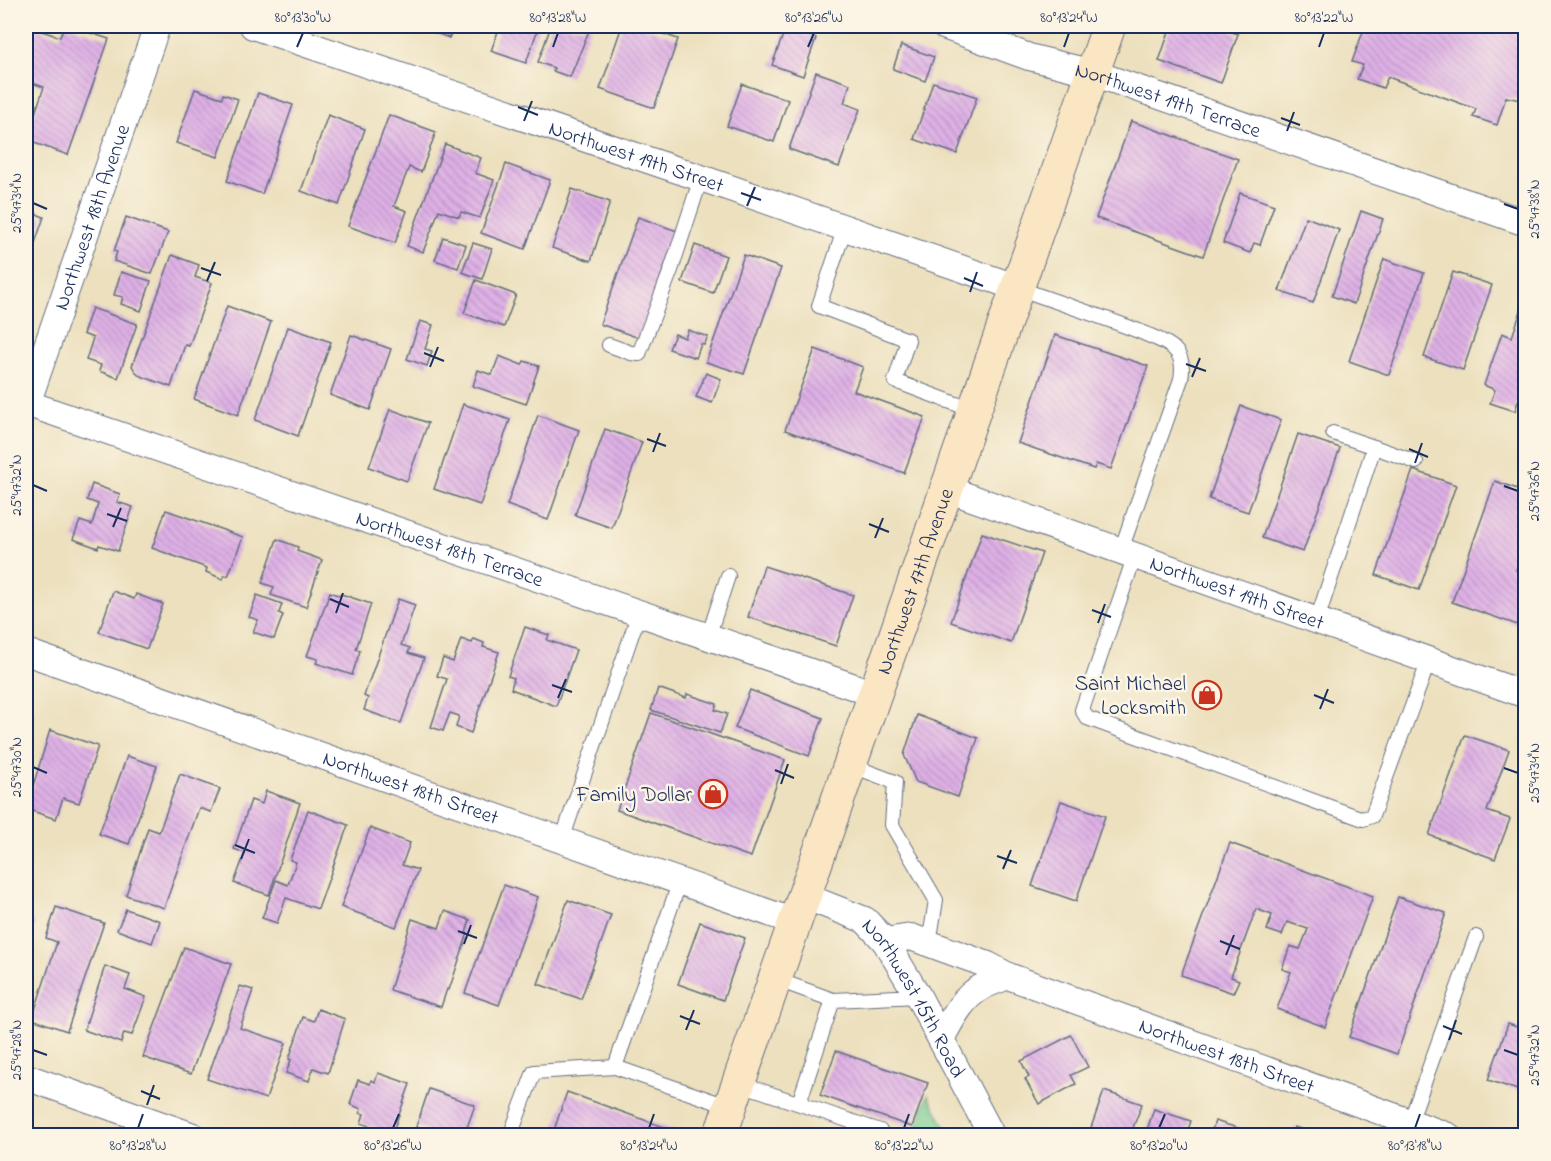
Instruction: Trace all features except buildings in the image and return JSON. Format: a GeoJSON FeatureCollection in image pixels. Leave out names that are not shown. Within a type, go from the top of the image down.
{"type":"FeatureCollection","features":[{"type":"Feature","properties":{"kind":"main road","name":"Northwest 17th Avenue"},"geometry":{"type":"LineString","coordinates":[[729,1109],[1109,26]]}},
{"type":"Feature","properties":{"kind":"street","name":"Northwest 18th Avenue"},"geometry":{"type":"LineString","coordinates":[[26,405],[157,26]]}},
{"type":"Feature","properties":{"kind":"street","name":"Northwest 19th Street"},"geometry":{"type":"LineString","coordinates":[[254,26],[1018,288]]}},
{"type":"Feature","properties":{"kind":"street","name":"Northwest 19th Terrace"},"geometry":{"type":"LineString","coordinates":[[944,26],[1029,57],[1093,73],[1526,223]]}},
{"type":"Feature","properties":{"kind":"street","name":"Northwest 18th Terrace"},"geometry":{"type":"LineString","coordinates":[[26,405],[875,694]]}},
{"type":"Feature","properties":{"kind":"street","name":"Northwest 19th Street"},"geometry":{"type":"LineString","coordinates":[[947,489],[1526,695]]}},
{"type":"Feature","properties":{"kind":"street","name":"Northwest 18th Street"},"geometry":{"type":"LineString","coordinates":[[26,652],[680,881],[800,909]]}},
{"type":"Feature","properties":{"kind":"street","name":"Northwest 15th Road"},"geometry":{"type":"LineString","coordinates":[[800,909],[865,920],[885,941],[918,996],[992,1136]]}},
{"type":"Feature","properties":{"kind":"street","name":"Northwest 18th Street"},"geometry":{"type":"LineString","coordinates":[[885,941],[911,937],[988,965],[1008,976],[1448,1136]]}},
{"type":"Feature","properties":{"kind":"street"},"geometry":{"type":"LineString","coordinates":[[941,1039],[958,1010],[969,997],[980,987],[1008,976]]}},
{"type":"Feature","properties":{"kind":"street"},"geometry":{"type":"LineString","coordinates":[[26,1077],[193,1136]]}},
{"type":"Feature","properties":{"kind":"lane"},"geometry":{"type":"LineString","coordinates":[[609,345],[639,354],[671,270],[701,178]]}},
{"type":"Feature","properties":{"kind":"lane"},"geometry":{"type":"LineString","coordinates":[[845,227],[819,306],[908,340],[895,381],[975,411]]}},
{"type":"Feature","properties":{"kind":"lane"},"geometry":{"type":"LineString","coordinates":[[1018,288],[1168,344],[1176,350],[1183,369],[1082,710],[1087,718],[1363,819],[1372,816],[1429,660]]}},
{"type":"Feature","properties":{"kind":"lane"},"geometry":{"type":"LineString","coordinates":[[1333,433],[1416,462]]}},
{"type":"Feature","properties":{"kind":"lane"},"geometry":{"type":"LineString","coordinates":[[1317,620],[1374,447]]}},
{"type":"Feature","properties":{"kind":"lane"},"geometry":{"type":"LineString","coordinates":[[708,637],[728,576]]}},
{"type":"Feature","properties":{"kind":"lane"},"geometry":{"type":"LineString","coordinates":[[562,840],[639,613]]}},
{"type":"Feature","properties":{"kind":"lane"},"geometry":{"type":"LineString","coordinates":[[850,765],[895,782],[892,825],[936,900],[929,944]]}},
{"type":"Feature","properties":{"kind":"lane"},"geometry":{"type":"LineString","coordinates":[[615,1067],[680,881]]}},
{"type":"Feature","properties":{"kind":"lane"},"geometry":{"type":"LineString","coordinates":[[1410,1122],[1476,937]]}},
{"type":"Feature","properties":{"kind":"lane"},"geometry":{"type":"LineString","coordinates":[[775,979],[833,1000],[918,996]]}},
{"type":"Feature","properties":{"kind":"lane"},"geometry":{"type":"LineString","coordinates":[[798,1103],[833,1000]]}},
{"type":"Feature","properties":{"kind":"lane"},"geometry":{"type":"LineString","coordinates":[[510,1136],[534,1072],[615,1067],[729,1109],[798,1103],[880,1131]]}},
{"type":"Feature","properties":{"kind":"green space"},"geometry":{"type":"Polygon","coordinates":[[[928,1095],[950,1135],[914,1135],[928,1095]]]}},
{"type":"Feature","properties":{"kind":"place","name":"Saint Michael Locksmith"},"geometry":{"type":"Point","coordinates":[1207,695]}},
{"type":"Feature","properties":{"kind":"place","name":"Family Dollar"},"geometry":{"type":"Point","coordinates":[713,794]}}]}
